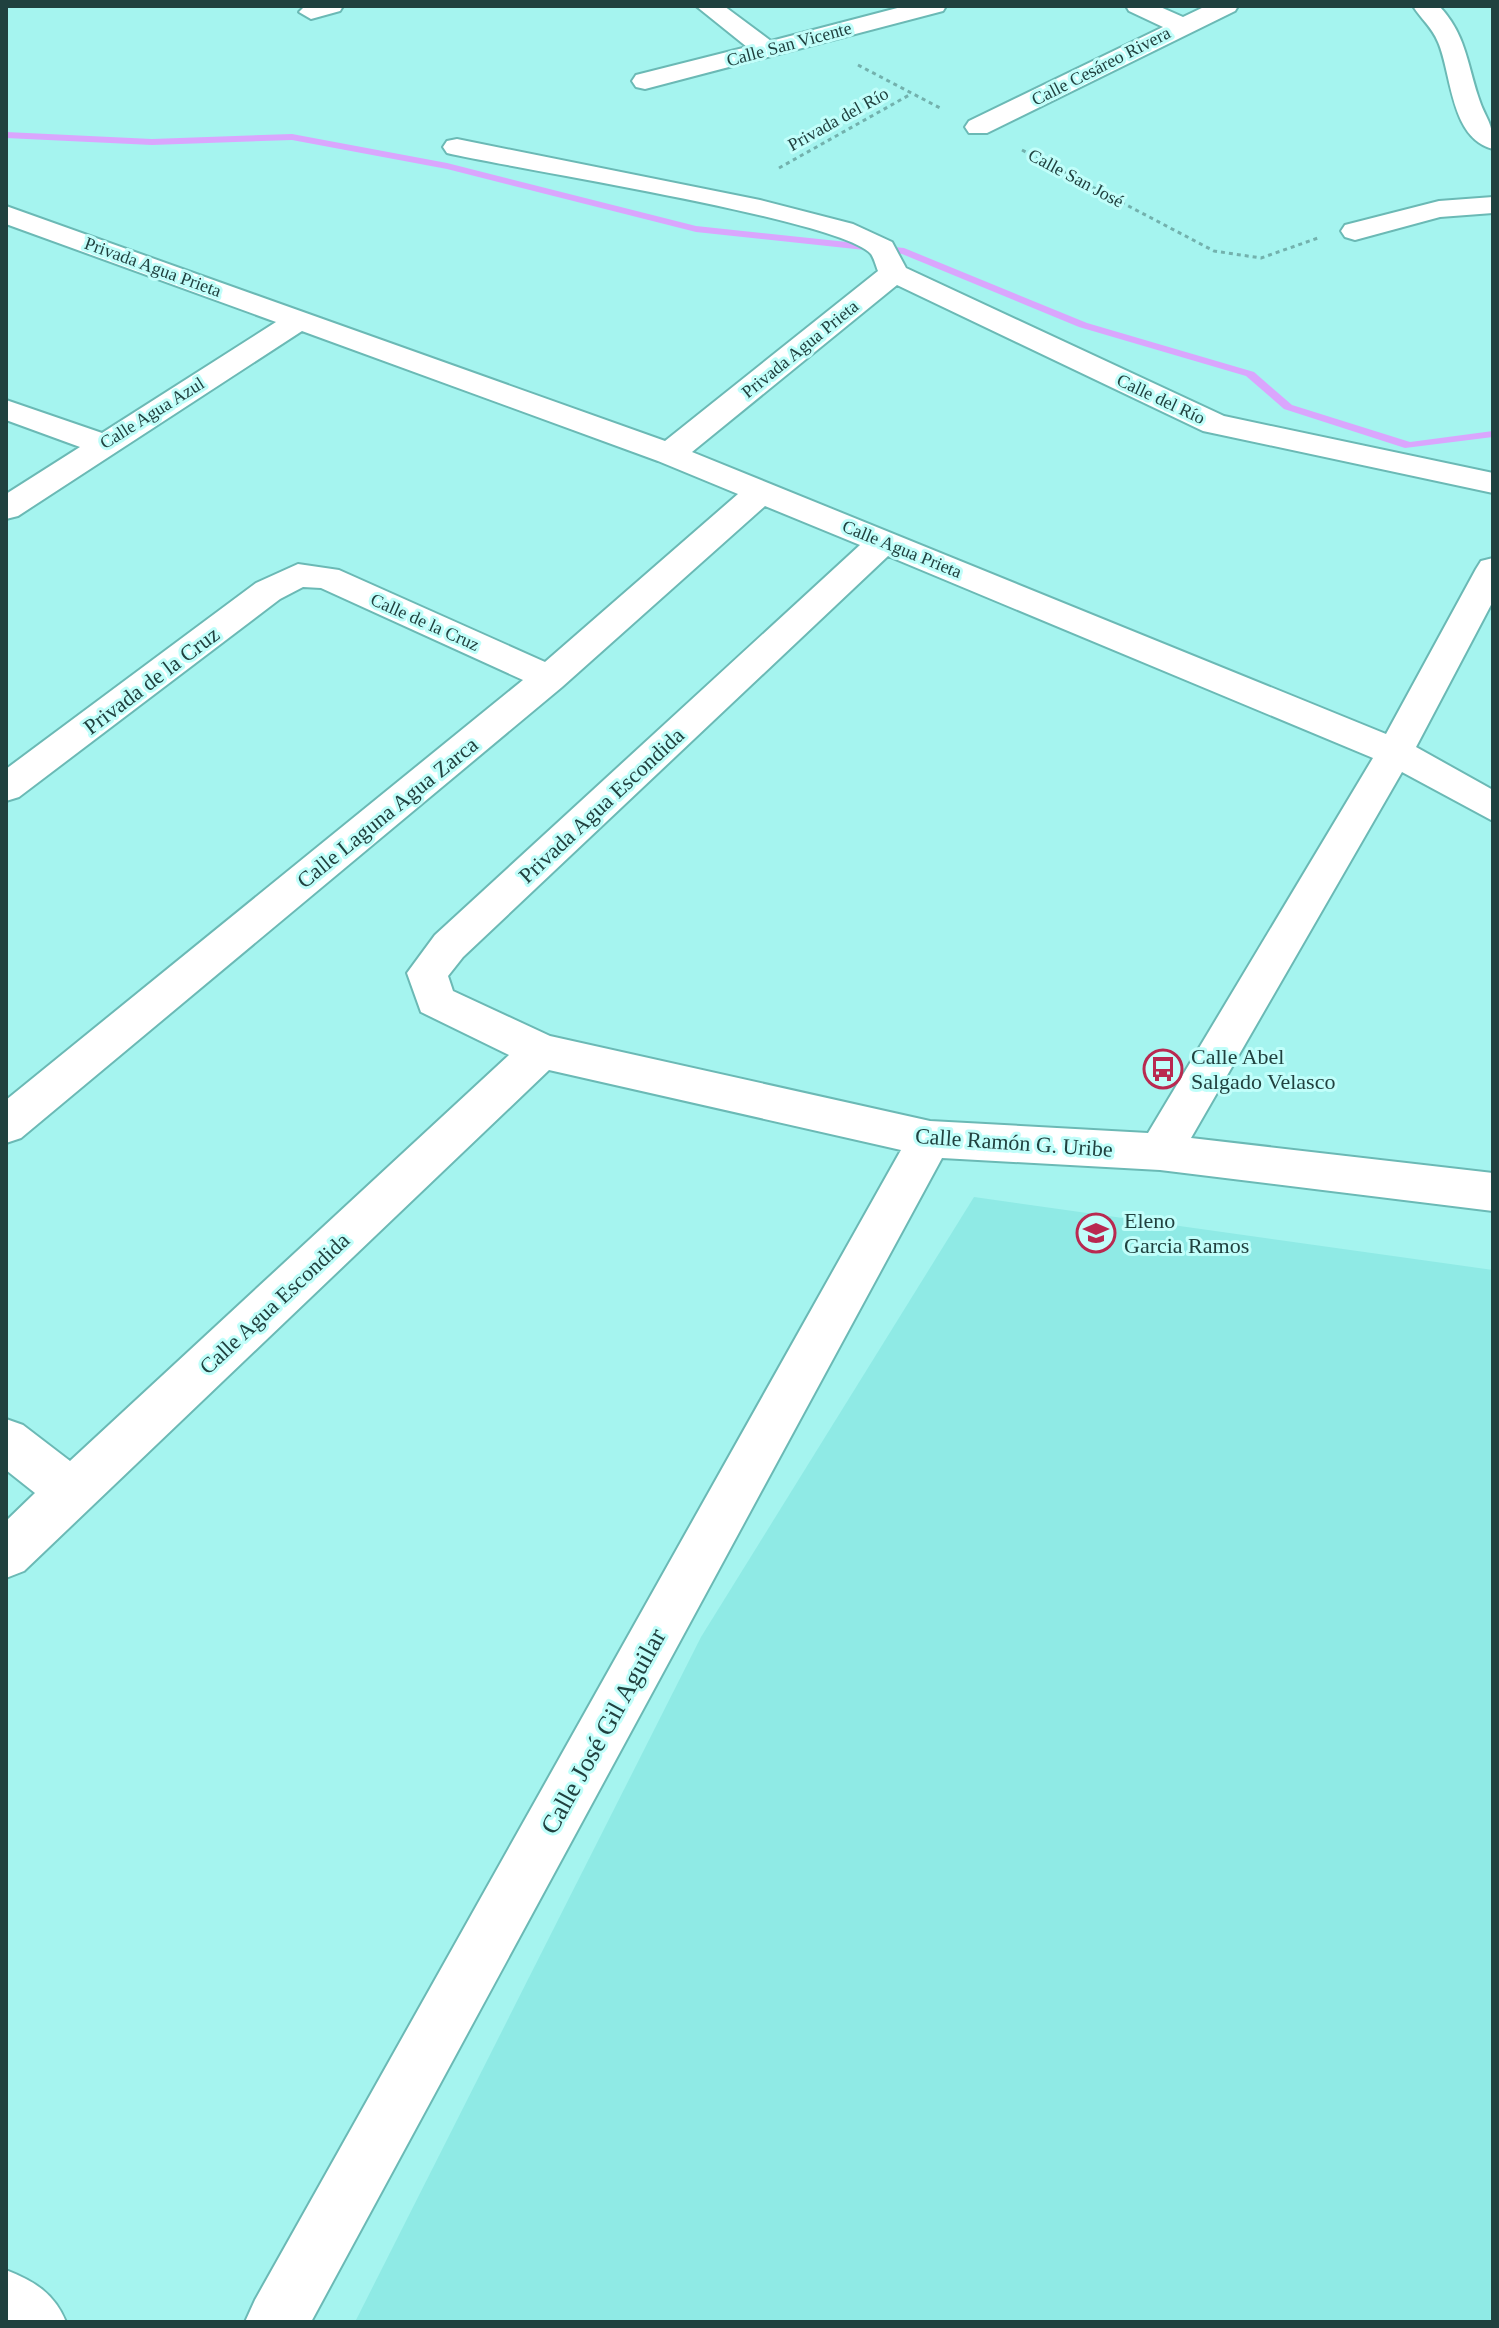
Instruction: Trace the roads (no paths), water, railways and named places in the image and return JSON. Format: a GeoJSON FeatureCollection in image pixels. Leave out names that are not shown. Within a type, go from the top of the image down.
{"type":"FeatureCollection","features":[{"type":"Feature","properties":{"kind":"street"},"geometry":{"type":"LineString","coordinates":[[708,6],[767,50]]}},
{"type":"Feature","properties":{"kind":"street","name":"Calle San Vicente"},"geometry":{"type":"LineString","coordinates":[[645,81],[934,6]]}},
{"type":"Feature","properties":{"kind":"street"},"geometry":{"type":"LineString","coordinates":[[1138,6],[1182,26]]}},
{"type":"Feature","properties":{"kind":"street","name":"Calle Cesáreo Rivera"},"geometry":{"type":"LineString","coordinates":[[978,127],[1226,6]]}},
{"type":"Feature","properties":{"kind":"street"},"geometry":{"type":"LineString","coordinates":[[1425,6],[1445,28],[1456,56],[1460,86],[1474,123],[1493,141]]}},
{"type":"Feature","properties":{"kind":"street"},"geometry":{"type":"LineString","coordinates":[[457,147],[760,208],[843,230],[882,248],[894,273]]}},
{"type":"Feature","properties":{"kind":"street"},"geometry":{"type":"LineString","coordinates":[[1355,231],[1439,209],[1493,205]]}},
{"type":"Feature","properties":{"kind":"street","name":"Privada Agua Prieta"},"geometry":{"type":"LineString","coordinates":[[6,214],[299,320]]}},
{"type":"Feature","properties":{"kind":"street","name":"Privada Agua Prieta"},"geometry":{"type":"LineString","coordinates":[[669,454],[894,273]]}},
{"type":"Feature","properties":{"kind":"street","name":"Calle del Río"},"geometry":{"type":"LineString","coordinates":[[894,273],[1214,424],[1493,483]]}},
{"type":"Feature","properties":{"kind":"street","name":"Calle Agua Azul"},"geometry":{"type":"LineString","coordinates":[[6,509],[299,320]]}},
{"type":"Feature","properties":{"kind":"street","name":"Calle Agua Prieta"},"geometry":{"type":"LineString","coordinates":[[299,320],[669,454],[884,541],[1395,752],[1493,807]]}},
{"type":"Feature","properties":{"kind":"street"},"geometry":{"type":"LineString","coordinates":[[6,409],[103,444]]}},
{"type":"Feature","properties":{"kind":"street","name":"Calle Laguna Agua Zarca"},"geometry":{"type":"LineString","coordinates":[[6,1125],[549,678],[761,492]]}},
{"type":"Feature","properties":{"kind":"street","name":"Privada Agua Escondida"},"geometry":{"type":"LineString","coordinates":[[541,1051],[436,1001],[427,973],[461,935],[884,541]]}},
{"type":"Feature","properties":{"kind":"street"},"geometry":{"type":"LineString","coordinates":[[1160,1152],[1395,752],[1493,569]]}},
{"type":"Feature","properties":{"kind":"street","name":"Calle de la Cruz"},"geometry":{"type":"LineString","coordinates":[[298,575],[327,578],[549,678]]}},
{"type":"Feature","properties":{"kind":"street","name":"Privada de la Cruz"},"geometry":{"type":"LineString","coordinates":[[6,788],[268,591],[298,575]]}},
{"type":"Feature","properties":{"kind":"street","name":"Calle Ramón G. Uribe"},"geometry":{"type":"LineString","coordinates":[[541,1051],[930,1139],[1160,1152],[1493,1192]]}},
{"type":"Feature","properties":{"kind":"street","name":"Calle Agua Escondida"},"geometry":{"type":"LineString","coordinates":[[6,1554],[541,1051]]}},
{"type":"Feature","properties":{"kind":"street","name":"Calle José Gil Aguilar"},"geometry":{"type":"LineString","coordinates":[[277,2322],[930,1139]]}},
{"type":"Feature","properties":{"kind":"street"},"geometry":{"type":"LineString","coordinates":[[6,1441],[72,1492]]}},
{"type":"Feature","properties":{"kind":"street"},"geometry":{"type":"LineString","coordinates":[[6,2301],[34,2322]]}},
{"type":"Feature","properties":{"kind":"waterway"},"geometry":{"type":"LineString","coordinates":[[6,135],[152,142],[292,137],[447,166],[696,229],[904,251],[1083,325],[1250,374],[1288,407],[1409,446],[1493,434]]}},
{"type":"Feature","properties":{"kind":"place","name":"Calle Abel Salgado Velasco"},"geometry":{"type":"Point","coordinates":[1163,1069]}},
{"type":"Feature","properties":{"kind":"place","name":"Eleno Garcia Ramos"},"geometry":{"type":"Point","coordinates":[1096,1233]}}]}
